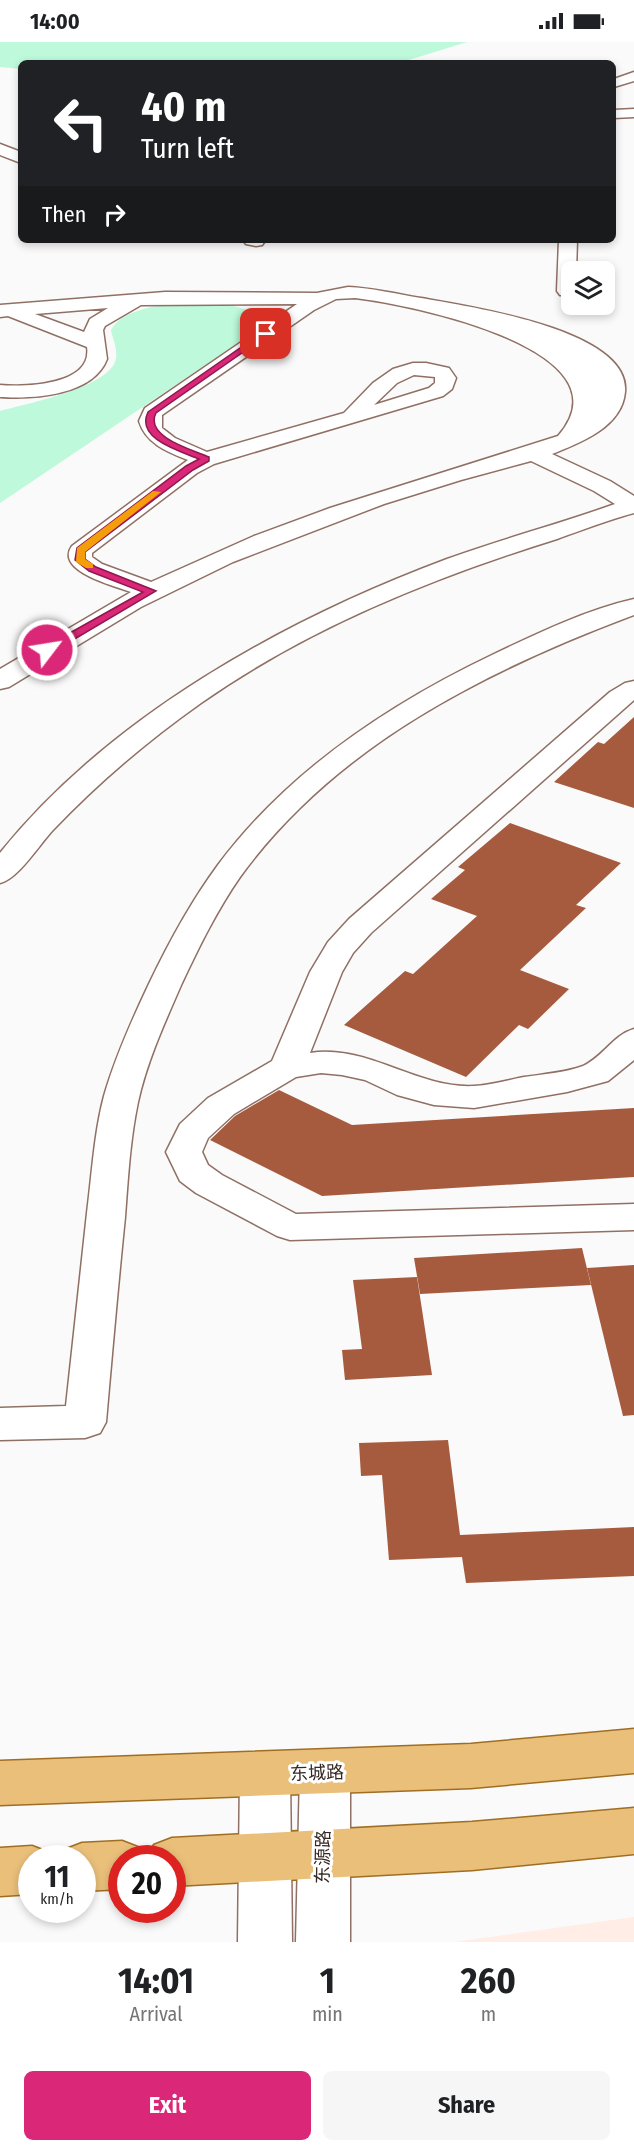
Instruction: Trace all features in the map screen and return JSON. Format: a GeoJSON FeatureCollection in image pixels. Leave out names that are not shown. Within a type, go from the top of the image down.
{"type":"FeatureCollection","features":[{"type":"Feature","properties":{"kind":"main road","name":"东城路"},"geometry":{"type":"LineString","coordinates":[[0,1784],[471,1766],[634,1751]]}},
{"type":"Feature","properties":{"kind":"main road"},"geometry":{"type":"LineString","coordinates":[[186,1861],[472,1846],[634,1831]]}},
{"type":"Feature","properties":{"kind":"main road"},"geometry":{"type":"LineString","coordinates":[[0,1872],[18,1871]]}},
{"type":"Feature","properties":{"kind":"street"},"geometry":{"type":"LineString","coordinates":[[616,82],[634,76]]}},
{"type":"Feature","properties":{"kind":"street"},"geometry":{"type":"LineString","coordinates":[[616,112],[634,111]]}},
{"type":"Feature","properties":{"kind":"street"},"geometry":{"type":"LineString","coordinates":[[567,261],[568,243]]}},
{"type":"Feature","properties":{"kind":"street"},"geometry":{"type":"LineString","coordinates":[[0,681],[63,640],[151,591],[226,556],[302,525],[456,474],[534,454],[588,429],[605,416],[614,400],[615,381],[604,364],[585,348],[554,334],[461,310],[364,294],[342,293],[320,298],[143,299],[4,310]]}},
{"type":"Feature","properties":{"kind":"street"},"geometry":{"type":"LineString","coordinates":[[206,459],[160,439],[151,428],[149,419],[152,412],[320,298]]}},
{"type":"Feature","properties":{"kind":"street"},"geometry":{"type":"LineString","coordinates":[[0,403],[51,388],[87,373],[96,363],[98,352],[93,330],[97,323],[143,299]]}},
{"type":"Feature","properties":{"kind":"street"},"geometry":{"type":"LineString","coordinates":[[219,299],[262,312],[279,325]]}},
{"type":"Feature","properties":{"kind":"street"},"geometry":{"type":"LineString","coordinates":[[4,310],[95,343]]}},
{"type":"Feature","properties":{"kind":"street"},"geometry":{"type":"LineString","coordinates":[[0,391],[29,392],[51,388]]}},
{"type":"Feature","properties":{"kind":"street"},"geometry":{"type":"LineString","coordinates":[[151,591],[93,569],[80,560],[80,550],[189,468],[206,459],[351,418]]}},
{"type":"Feature","properties":{"kind":"street"},"geometry":{"type":"LineString","coordinates":[[534,454],[602,486],[633,505]]}},
{"type":"Feature","properties":{"kind":"street"},"geometry":{"type":"LineString","coordinates":[[0,873],[15,852],[69,796],[123,746],[193,697],[259,656],[329,620],[446,568],[586,523],[633,505]]}},
{"type":"Feature","properties":{"kind":"street"},"geometry":{"type":"LineString","coordinates":[[0,1424],[85,1422],[117,1117],[136,1047],[201,913],[240,858],[294,798],[349,750],[403,711],[489,664],[556,633],[634,606]]}},
{"type":"Feature","properties":{"kind":"street"},"geometry":{"type":"LineString","coordinates":[[287,1067],[326,972],[339,949],[360,926],[620,698],[634,689]]}},
{"type":"Feature","properties":{"kind":"street"},"geometry":{"type":"LineString","coordinates":[[634,1040],[615,1060],[596,1073],[567,1081],[474,1097],[434,1094],[409,1087],[376,1072],[342,1064],[321,1062],[287,1067],[221,1106],[193,1132],[184,1152],[193,1172],[209,1184],[290,1227],[634,1217]]}},
{"type":"Feature","properties":{"kind":"street","name":"东源路"},"geometry":{"type":"LineString","coordinates":[[323,1942],[325,1773]]}},
{"type":"Feature","properties":{"kind":"street"},"geometry":{"type":"LineString","coordinates":[[265,1775],[265,1942]]}},
{"type":"Feature","properties":{"kind":"shaded area"},"geometry":{"type":"Polygon","coordinates":[[[634,1917],[634,1942],[454,1942],[634,1917]]]}},
{"type":"Feature","properties":{"kind":"green space"},"geometry":{"type":"Polygon","coordinates":[[[0,42],[467,42],[409,60],[18,60],[18,69],[0,67],[0,42]]]}},
{"type":"Feature","properties":{"kind":"green space"},"geometry":{"type":"Polygon","coordinates":[[[176,303],[224,304],[248,310],[266,324],[0,503],[0,411],[64,394],[96,380],[115,362],[116,350],[111,330],[116,323],[140,310],[176,303]]]}},
{"type":"Feature","properties":{"kind":"building"},"geometry":{"type":"Polygon","coordinates":[[[634,717],[634,808],[554,782],[598,742],[604,744],[634,717]]]}},
{"type":"Feature","properties":{"kind":"building"},"geometry":{"type":"Polygon","coordinates":[[[510,823],[621,863],[576,905],[586,908],[520,970],[569,989],[528,1029],[519,1025],[466,1077],[344,1025],[405,971],[413,974],[477,916],[431,899],[465,870],[458,867],[510,823]]]}},
{"type":"Feature","properties":{"kind":"building"},"geometry":{"type":"Polygon","coordinates":[[[279,1090],[352,1125],[634,1108],[634,1177],[322,1196],[210,1140],[235,1116],[279,1090]]]}},
{"type":"Feature","properties":{"kind":"building"},"geometry":{"type":"Polygon","coordinates":[[[582,1248],[591,1285],[420,1294],[414,1258],[582,1248]]]}},
{"type":"Feature","properties":{"kind":"building"},"geometry":{"type":"Polygon","coordinates":[[[634,1265],[634,1415],[623,1416],[587,1268],[634,1265]]]}},
{"type":"Feature","properties":{"kind":"building"},"geometry":{"type":"Polygon","coordinates":[[[417,1277],[432,1375],[345,1380],[342,1350],[362,1349],[353,1280],[417,1277]]]}},
{"type":"Feature","properties":{"kind":"building"},"geometry":{"type":"Polygon","coordinates":[[[448,1440],[460,1535],[634,1527],[634,1576],[466,1583],[462,1557],[389,1560],[382,1475],[361,1476],[359,1443],[448,1440]]]}},
{"type":"Feature","properties":{"kind":"slow traffic"},"geometry":{"type":"LineString","coordinates":[[89,566],[80,560],[80,550],[156,492]]}},
{"type":"Feature","properties":{"kind":"route"},"geometry":{"type":"LineString","coordinates":[[47,650],[151,591],[93,569],[80,560],[80,550],[189,468],[206,459],[160,439],[151,428],[149,419],[152,412],[266,334]]}}]}
